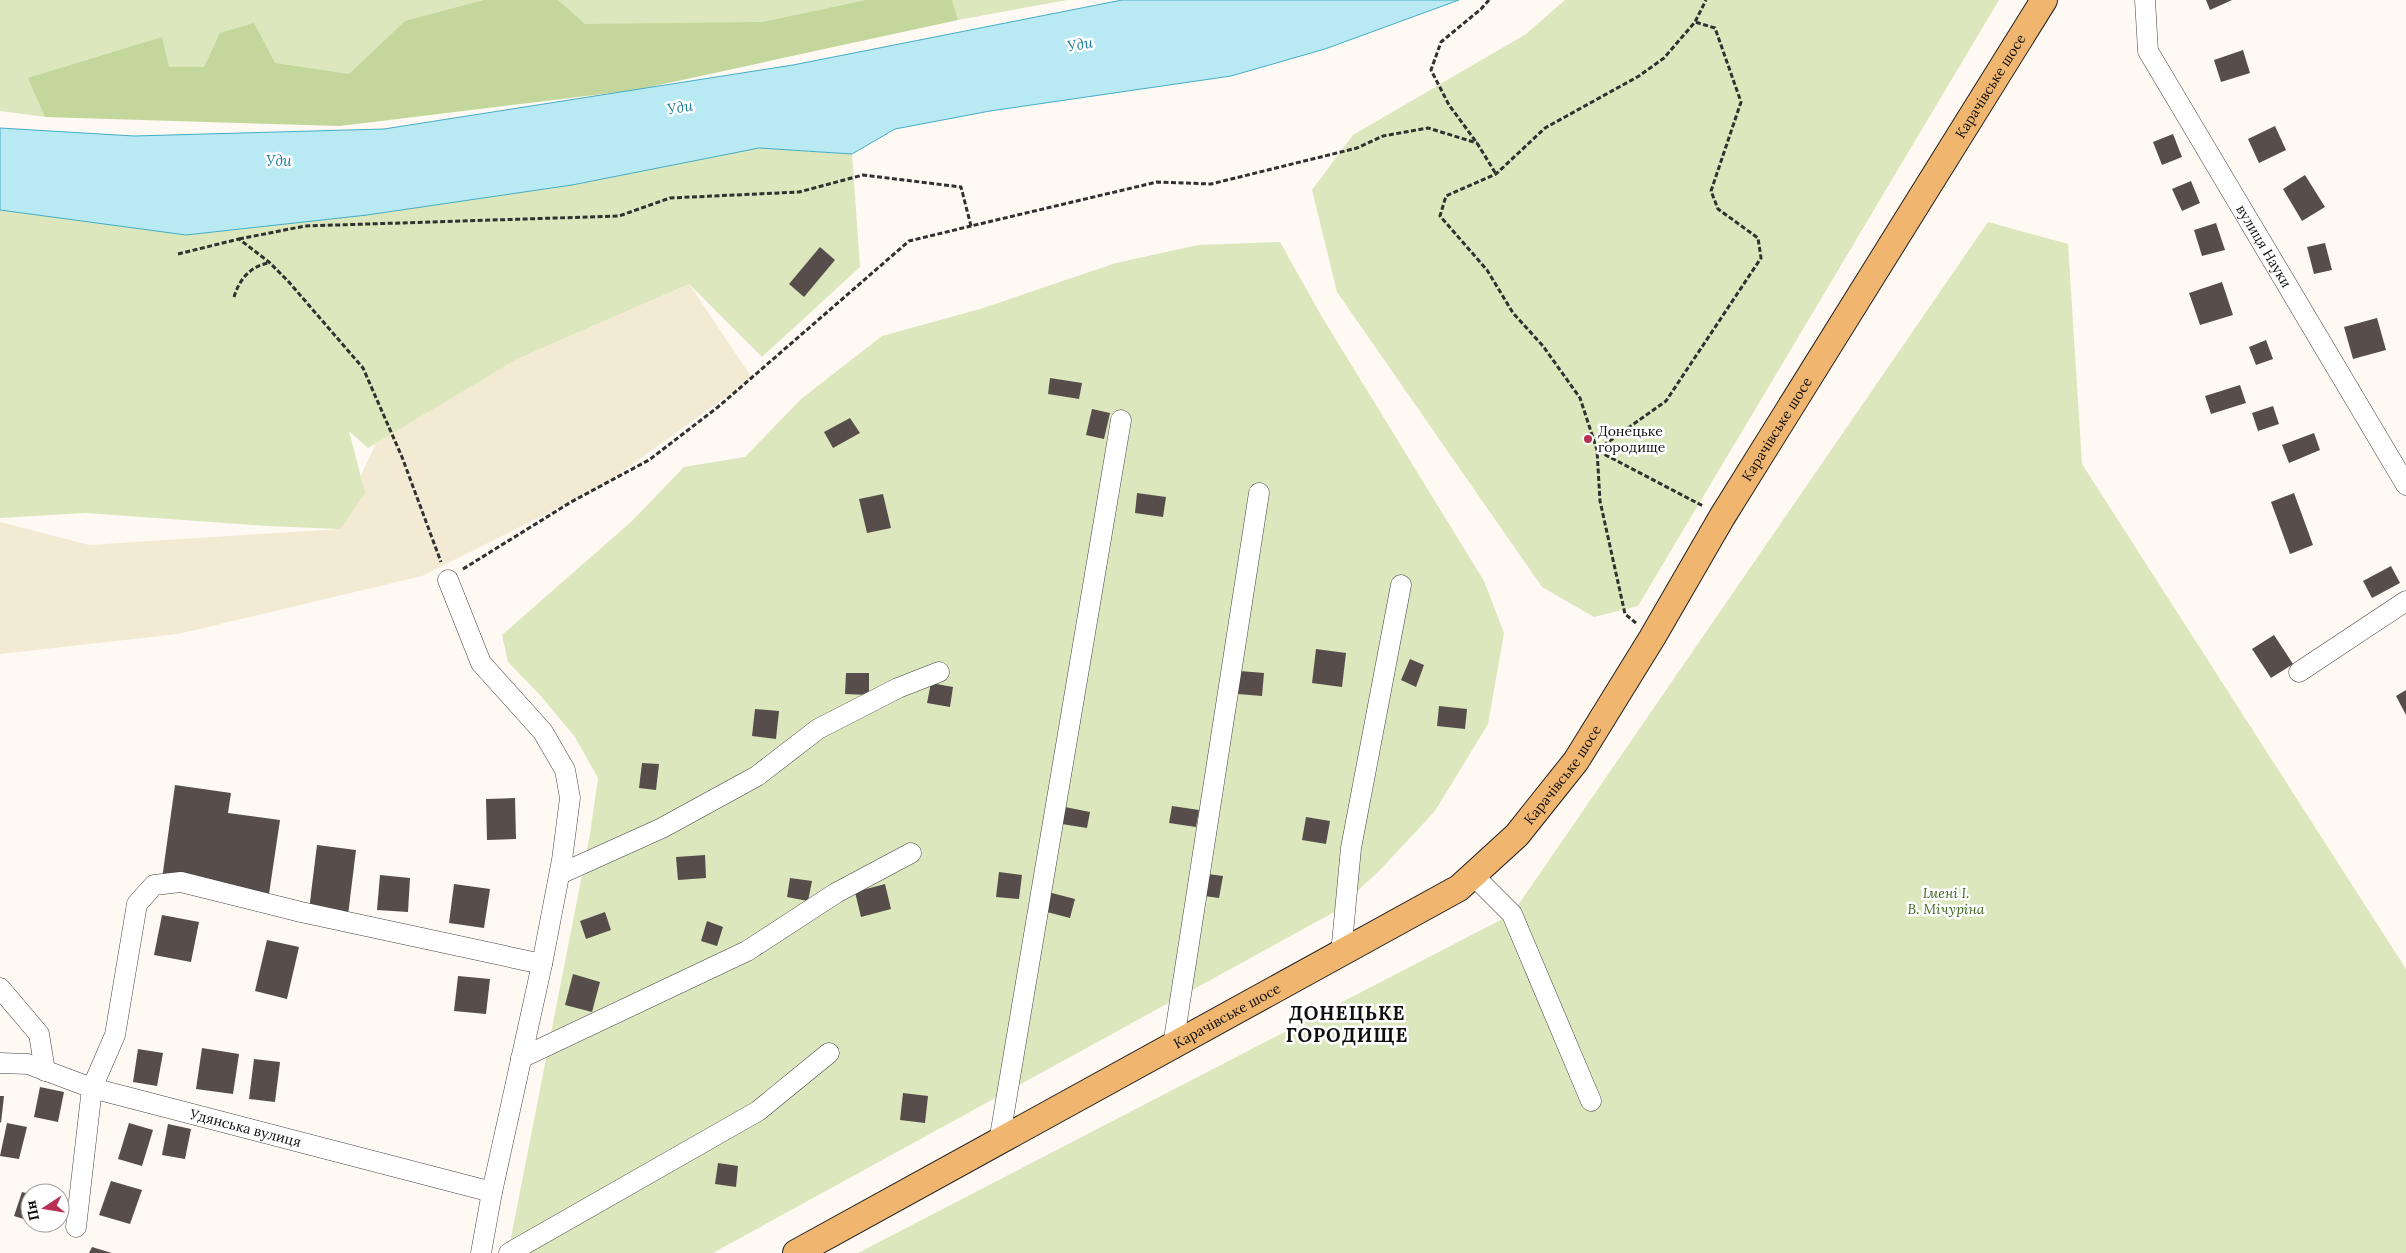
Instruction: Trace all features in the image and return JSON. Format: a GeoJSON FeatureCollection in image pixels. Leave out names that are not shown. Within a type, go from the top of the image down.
{"type":"FeatureCollection","features":[{"type":"Feature","properties":{"kind":"main road","name":"Карачівське шосе"},"geometry":{"type":"LineString","coordinates":[[796,1253],[1459,888],[1517,836],[1576,761],[1652,638],[1722,517],[2044,0]]}},
{"type":"Feature","properties":{"kind":"street","name":"вулиця Науки"},"geometry":{"type":"LineString","coordinates":[[2145,0],[2148,52],[2406,485]]}},
{"type":"Feature","properties":{"kind":"street"},"geometry":{"type":"LineString","coordinates":[[998,1142],[1121,420]]}},
{"type":"Feature","properties":{"kind":"street"},"geometry":{"type":"LineString","coordinates":[[1174,1046],[1259,493]]}},
{"type":"Feature","properties":{"kind":"street"},"geometry":{"type":"LineString","coordinates":[[448,580],[481,663],[543,732],[565,770],[570,798],[560,874],[492,1192],[481,1253]]}},
{"type":"Feature","properties":{"kind":"street"},"geometry":{"type":"LineString","coordinates":[[1341,954],[1351,848],[1401,585]]}},
{"type":"Feature","properties":{"kind":"street"},"geometry":{"type":"LineString","coordinates":[[2299,672],[2406,600]]}},
{"type":"Feature","properties":{"kind":"street"},"geometry":{"type":"LineString","coordinates":[[560,874],[662,828],[757,776],[818,729],[898,688],[939,672]]}},
{"type":"Feature","properties":{"kind":"street"},"geometry":{"type":"LineString","coordinates":[[521,1058],[747,951],[836,893],[911,853]]}},
{"type":"Feature","properties":{"kind":"street"},"geometry":{"type":"LineString","coordinates":[[1473,875],[1512,914],[1591,1101]]}},
{"type":"Feature","properties":{"kind":"street"},"geometry":{"type":"LineString","coordinates":[[76,1226],[92,1088],[115,1035],[137,904],[154,885],[180,882],[301,912],[542,964]]}},
{"type":"Feature","properties":{"kind":"street"},"geometry":{"type":"LineString","coordinates":[[0,988],[39,1034],[46,1071]]}},
{"type":"Feature","properties":{"kind":"street"},"geometry":{"type":"LineString","coordinates":[[509,1253],[758,1111],[829,1053]]}},
{"type":"Feature","properties":{"kind":"street","name":"Удянська вулиця"},"geometry":{"type":"LineString","coordinates":[[0,1063],[28,1064],[92,1088],[492,1192]]}},
{"type":"Feature","properties":{"kind":"path"},"geometry":{"type":"LineString","coordinates":[[1489,0],[1481,9],[1441,42],[1431,70],[1449,104],[1477,143],[1496,174]]}},
{"type":"Feature","properties":{"kind":"path"},"geometry":{"type":"LineString","coordinates":[[1652,638],[1626,614],[1600,501],[1597,450],[1580,398],[1543,346],[1513,313],[1488,270],[1440,216],[1446,196],[1496,174],[1545,128],[1639,76],[1664,58],[1695,22],[1706,0]]}},
{"type":"Feature","properties":{"kind":"path"},"geometry":{"type":"LineString","coordinates":[[1597,450],[1666,401],[1761,258],[1758,238],[1718,208],[1711,190],[1741,102],[1715,28],[1695,22]]}},
{"type":"Feature","properties":{"kind":"path"},"geometry":{"type":"LineString","coordinates":[[239,239],[269,262],[363,368],[402,457],[448,580],[454,574],[571,502],[649,460],[718,407],[909,241],[1157,182],[1211,184],[1357,148],[1383,136],[1428,128],[1477,143]]}},
{"type":"Feature","properties":{"kind":"path"},"geometry":{"type":"LineString","coordinates":[[178,254],[239,239],[305,226],[619,216],[670,198],[799,192],[863,175],[961,187],[971,226]]}},
{"type":"Feature","properties":{"kind":"path"},"geometry":{"type":"LineString","coordinates":[[234,297],[238,285],[249,271],[269,262]]}},
{"type":"Feature","properties":{"kind":"path"},"geometry":{"type":"LineString","coordinates":[[1597,450],[1722,517]]}},
{"type":"Feature","properties":{"kind":"shaded area"},"geometry":{"type":"Polygon","coordinates":[[[689,284],[752,378],[602,486],[422,576],[178,634],[0,654],[0,522],[89,545],[340,529],[353,493],[376,443],[517,359],[689,284]]]}},
{"type":"Feature","properties":{"kind":"green space"},"geometry":{"type":"Polygon","coordinates":[[[0,0],[1067,0],[958,20],[45,117],[0,111],[0,0]]]}},
{"type":"Feature","properties":{"kind":"green space"},"geometry":{"type":"Polygon","coordinates":[[[484,0],[558,0],[585,24],[763,22],[866,0],[952,0],[958,20],[636,90],[340,126],[45,117],[28,78],[162,37],[169,67],[204,67],[220,33],[254,23],[275,63],[349,74],[405,21],[484,0]]]}},
{"type":"Feature","properties":{"kind":"green space","name":"Донецьке городище"},"geometry":{"type":"Polygon","coordinates":[[[1565,0],[1999,0],[1638,606],[1594,617],[1542,587],[1337,292],[1312,190],[1353,135],[1526,34],[1565,0]]]}},
{"type":"Feature","properties":{"kind":"green space"},"geometry":{"type":"Polygon","coordinates":[[[759,148],[852,154],[860,267],[762,357],[689,284],[517,359],[368,448],[349,431],[365,493],[340,529],[268,526],[86,513],[0,518],[0,199],[743,151],[759,148]]]}},
{"type":"Feature","properties":{"kind":"green space","name":"Імені І. В. Мічуріна"},"geometry":{"type":"Polygon","coordinates":[[[1988,222],[2068,244],[2082,464],[2406,969],[2406,1253],[858,1253],[1512,914],[1988,222]]]}},
{"type":"Feature","properties":{"kind":"green space"},"geometry":{"type":"Polygon","coordinates":[[[1280,242],[1322,317],[1484,581],[1504,633],[1488,724],[1435,811],[1380,870],[1336,911],[713,1253],[508,1253],[590,834],[598,778],[575,737],[540,695],[508,662],[502,635],[632,521],[684,467],[745,457],[801,399],[882,336],[980,309],[1116,263],[1198,245],[1280,242]]]}},
{"type":"Feature","properties":{"kind":"water","name":"Уди"},"geometry":{"type":"Polygon","coordinates":[[[1122,0],[1459,0],[1325,49],[1231,76],[990,111],[895,129],[852,154],[759,148],[572,185],[367,215],[186,235],[0,210],[0,128],[134,136],[384,129],[793,65],[1122,0]]]}},
{"type":"Feature","properties":{"kind":"building"},"geometry":{"type":"Polygon","coordinates":[[[2206,0],[2232,0],[2210,10],[2206,0]]]}},
{"type":"Feature","properties":{"kind":"building"},"geometry":{"type":"Polygon","coordinates":[[[2243,50],[2250,73],[2221,82],[2214,60],[2243,50]]]}},
{"type":"Feature","properties":{"kind":"building"},"geometry":{"type":"Polygon","coordinates":[[[2275,126],[2286,150],[2259,163],[2248,139],[2275,126]]]}},
{"type":"Feature","properties":{"kind":"building"},"geometry":{"type":"Polygon","coordinates":[[[2173,134],[2182,157],[2162,165],[2153,142],[2173,134]]]}},
{"type":"Feature","properties":{"kind":"building"},"geometry":{"type":"Polygon","coordinates":[[[2305,175],[2325,207],[2302,221],[2283,189],[2305,175]]]}},
{"type":"Feature","properties":{"kind":"building"},"geometry":{"type":"Polygon","coordinates":[[[2191,181],[2200,203],[2182,211],[2172,189],[2191,181]]]}},
{"type":"Feature","properties":{"kind":"building"},"geometry":{"type":"Polygon","coordinates":[[[2216,223],[2225,250],[2202,256],[2194,230],[2216,223]]]}},
{"type":"Feature","properties":{"kind":"building"},"geometry":{"type":"Polygon","coordinates":[[[2325,243],[2332,270],[2314,274],[2307,247],[2325,243]]]}},
{"type":"Feature","properties":{"kind":"building"},"geometry":{"type":"Polygon","coordinates":[[[820,247],[835,260],[804,297],[789,284],[820,247]]]}},
{"type":"Feature","properties":{"kind":"building"},"geometry":{"type":"Polygon","coordinates":[[[2222,282],[2233,315],[2200,325],[2189,293],[2222,282]]]}},
{"type":"Feature","properties":{"kind":"building"},"geometry":{"type":"Polygon","coordinates":[[[2377,318],[2386,350],[2353,359],[2344,327],[2377,318]]]}},
{"type":"Feature","properties":{"kind":"building"},"geometry":{"type":"Polygon","coordinates":[[[2266,340],[2273,359],[2256,365],[2249,347],[2266,340]]]}},
{"type":"Feature","properties":{"kind":"building"},"geometry":{"type":"Polygon","coordinates":[[[1050,378],[1082,383],[1079,399],[1048,394],[1050,378]]]}},
{"type":"Feature","properties":{"kind":"building"},"geometry":{"type":"Polygon","coordinates":[[[2240,385],[2246,403],[2211,414],[2205,396],[2240,385]]]}},
{"type":"Feature","properties":{"kind":"building"},"geometry":{"type":"Polygon","coordinates":[[[2273,406],[2279,424],[2258,431],[2252,413],[2273,406]]]}},
{"type":"Feature","properties":{"kind":"building"},"geometry":{"type":"Polygon","coordinates":[[[1092,409],[1110,413],[1104,439],[1086,435],[1092,409]]]}},
{"type":"Feature","properties":{"kind":"building"},"geometry":{"type":"Polygon","coordinates":[[[850,418],[860,433],[833,448],[824,432],[850,418]]]}},
{"type":"Feature","properties":{"kind":"building"},"geometry":{"type":"Polygon","coordinates":[[[2314,433],[2320,450],[2289,463],[2282,445],[2314,433]]]}},
{"type":"Feature","properties":{"kind":"building"},"geometry":{"type":"Polygon","coordinates":[[[1137,493],[1166,497],[1163,517],[1135,513],[1137,493]]]}},
{"type":"Feature","properties":{"kind":"building"},"geometry":{"type":"Polygon","coordinates":[[[2294,493],[2313,545],[2290,554],[2271,502],[2294,493]]]}},
{"type":"Feature","properties":{"kind":"building"},"geometry":{"type":"Polygon","coordinates":[[[883,494],[891,528],[867,533],[859,499],[883,494]]]}},
{"type":"Feature","properties":{"kind":"building"},"geometry":{"type":"Polygon","coordinates":[[[2391,566],[2400,583],[2372,598],[2363,581],[2391,566]]]}},
{"type":"Feature","properties":{"kind":"building"},"geometry":{"type":"Polygon","coordinates":[[[2274,635],[2293,664],[2271,678],[2252,649],[2274,635]]]}},
{"type":"Feature","properties":{"kind":"building"},"geometry":{"type":"Polygon","coordinates":[[[1316,649],[1346,653],[1342,687],[1312,683],[1316,649]]]}},
{"type":"Feature","properties":{"kind":"building"},"geometry":{"type":"Polygon","coordinates":[[[1410,659],[1424,665],[1416,687],[1401,680],[1410,659]]]}},
{"type":"Feature","properties":{"kind":"building"},"geometry":{"type":"Polygon","coordinates":[[[1240,671],[1264,673],[1262,696],[1238,694],[1240,671]]]}},
{"type":"Feature","properties":{"kind":"building"},"geometry":{"type":"Polygon","coordinates":[[[846,673],[869,673],[869,695],[845,694],[846,673]]]}},
{"type":"Feature","properties":{"kind":"building"},"geometry":{"type":"Polygon","coordinates":[[[931,683],[953,687],[950,707],[927,703],[931,683]]]}},
{"type":"Feature","properties":{"kind":"building"},"geometry":{"type":"Polygon","coordinates":[[[2406,690],[2406,715],[2396,696],[2406,690]]]}},
{"type":"Feature","properties":{"kind":"building"},"geometry":{"type":"Polygon","coordinates":[[[1439,706],[1467,709],[1465,729],[1437,726],[1439,706]]]}},
{"type":"Feature","properties":{"kind":"building"},"geometry":{"type":"Polygon","coordinates":[[[755,709],[779,711],[776,739],[752,736],[755,709]]]}},
{"type":"Feature","properties":{"kind":"building"},"geometry":{"type":"Polygon","coordinates":[[[642,763],[659,764],[656,790],[639,788],[642,763]]]}},
{"type":"Feature","properties":{"kind":"building"},"geometry":{"type":"Polygon","coordinates":[[[175,785],[231,793],[228,813],[280,820],[269,894],[162,879],[175,785]]]}},
{"type":"Feature","properties":{"kind":"building"},"geometry":{"type":"Polygon","coordinates":[[[515,798],[516,839],[487,840],[486,799],[515,798]]]}},
{"type":"Feature","properties":{"kind":"building"},"geometry":{"type":"Polygon","coordinates":[[[1172,806],[1199,810],[1196,827],[1169,823],[1172,806]]]}},
{"type":"Feature","properties":{"kind":"building"},"geometry":{"type":"Polygon","coordinates":[[[1065,807],[1090,812],[1087,828],[1062,824],[1065,807]]]}},
{"type":"Feature","properties":{"kind":"building"},"geometry":{"type":"Polygon","coordinates":[[[1306,817],[1330,821],[1326,844],[1302,840],[1306,817]]]}},
{"type":"Feature","properties":{"kind":"building"},"geometry":{"type":"Polygon","coordinates":[[[317,845],[356,850],[348,915],[309,910],[317,845]]]}},
{"type":"Feature","properties":{"kind":"building"},"geometry":{"type":"Polygon","coordinates":[[[705,855],[706,878],[678,880],[676,857],[705,855]]]}},
{"type":"Feature","properties":{"kind":"building"},"geometry":{"type":"Polygon","coordinates":[[[999,872],[1022,875],[1019,899],[996,897],[999,872]]]}},
{"type":"Feature","properties":{"kind":"building"},"geometry":{"type":"Polygon","coordinates":[[[1208,874],[1223,876],[1219,898],[1204,896],[1208,874]]]}},
{"type":"Feature","properties":{"kind":"building"},"geometry":{"type":"Polygon","coordinates":[[[380,875],[410,878],[408,912],[377,910],[380,875]]]}},
{"type":"Feature","properties":{"kind":"building"},"geometry":{"type":"Polygon","coordinates":[[[790,878],[812,881],[808,901],[787,897],[790,878]]]}},
{"type":"Feature","properties":{"kind":"building"},"geometry":{"type":"Polygon","coordinates":[[[454,884],[490,889],[484,928],[449,923],[454,884]]]}},
{"type":"Feature","properties":{"kind":"building"},"geometry":{"type":"Polygon","coordinates":[[[885,884],[891,909],[861,917],[855,892],[885,884]]]}},
{"type":"Feature","properties":{"kind":"building"},"geometry":{"type":"Polygon","coordinates":[[[1048,892],[1075,899],[1070,918],[1043,911],[1048,892]]]}},
{"type":"Feature","properties":{"kind":"building"},"geometry":{"type":"Polygon","coordinates":[[[605,912],[611,930],[586,939],[580,921],[605,912]]]}},
{"type":"Feature","properties":{"kind":"building"},"geometry":{"type":"Polygon","coordinates":[[[162,915],[199,922],[191,962],[154,955],[162,915]]]}},
{"type":"Feature","properties":{"kind":"building"},"geometry":{"type":"Polygon","coordinates":[[[707,921],[723,927],[717,946],[701,941],[707,921]]]}},
{"type":"Feature","properties":{"kind":"building"},"geometry":{"type":"Polygon","coordinates":[[[267,940],[299,947],[287,999],[255,991],[267,940]]]}},
{"type":"Feature","properties":{"kind":"building"},"geometry":{"type":"Polygon","coordinates":[[[573,974],[600,982],[592,1012],[565,1005],[573,974]]]}},
{"type":"Feature","properties":{"kind":"building"},"geometry":{"type":"Polygon","coordinates":[[[458,976],[490,979],[486,1014],[454,1011],[458,976]]]}},
{"type":"Feature","properties":{"kind":"building"},"geometry":{"type":"Polygon","coordinates":[[[202,1048],[239,1054],[233,1094],[196,1089],[202,1048]]]}},
{"type":"Feature","properties":{"kind":"building"},"geometry":{"type":"Polygon","coordinates":[[[138,1049],[163,1053],[157,1086],[133,1082],[138,1049]]]}},
{"type":"Feature","properties":{"kind":"building"},"geometry":{"type":"Polygon","coordinates":[[[254,1059],[280,1062],[275,1102],[249,1099],[254,1059]]]}},
{"type":"Feature","properties":{"kind":"building"},"geometry":{"type":"Polygon","coordinates":[[[40,1087],[64,1092],[58,1122],[34,1117],[40,1087]]]}},
{"type":"Feature","properties":{"kind":"building"},"geometry":{"type":"Polygon","coordinates":[[[903,1093],[928,1096],[925,1123],[900,1120],[903,1093]]]}},
{"type":"Feature","properties":{"kind":"building"},"geometry":{"type":"Polygon","coordinates":[[[0,1096],[4,1096],[1,1123],[0,1122],[0,1096]]]}},
{"type":"Feature","properties":{"kind":"building"},"geometry":{"type":"Polygon","coordinates":[[[7,1123],[27,1127],[19,1159],[0,1156],[7,1123]]]}},
{"type":"Feature","properties":{"kind":"building"},"geometry":{"type":"Polygon","coordinates":[[[129,1123],[153,1130],[142,1166],[118,1159],[129,1123]]]}},
{"type":"Feature","properties":{"kind":"building"},"geometry":{"type":"Polygon","coordinates":[[[168,1124],[191,1129],[185,1159],[162,1155],[168,1124]]]}},
{"type":"Feature","properties":{"kind":"building"},"geometry":{"type":"Polygon","coordinates":[[[718,1163],[738,1166],[736,1187],[715,1184],[718,1163]]]}},
{"type":"Feature","properties":{"kind":"building"},"geometry":{"type":"Polygon","coordinates":[[[111,1181],[142,1190],[130,1224],[99,1215],[111,1181]]]}},
{"type":"Feature","properties":{"kind":"building"},"geometry":{"type":"Polygon","coordinates":[[[20,1198],[20,1218],[14,1216],[20,1198]]]}},
{"type":"Feature","properties":{"kind":"building"},"geometry":{"type":"Polygon","coordinates":[[[92,1247],[112,1253],[89,1253],[92,1247]]]}},
{"type":"Feature","properties":{"kind":"place","name":"Донецьке городище"},"geometry":{"type":"Point","coordinates":[1588,439]}},
{"type":"Feature","properties":{"kind":"district","name":"ДОНЕЦЬКЕ ГОРОДИЩЕ"},"geometry":{"type":"Point","coordinates":[1347,1024]}}]}
